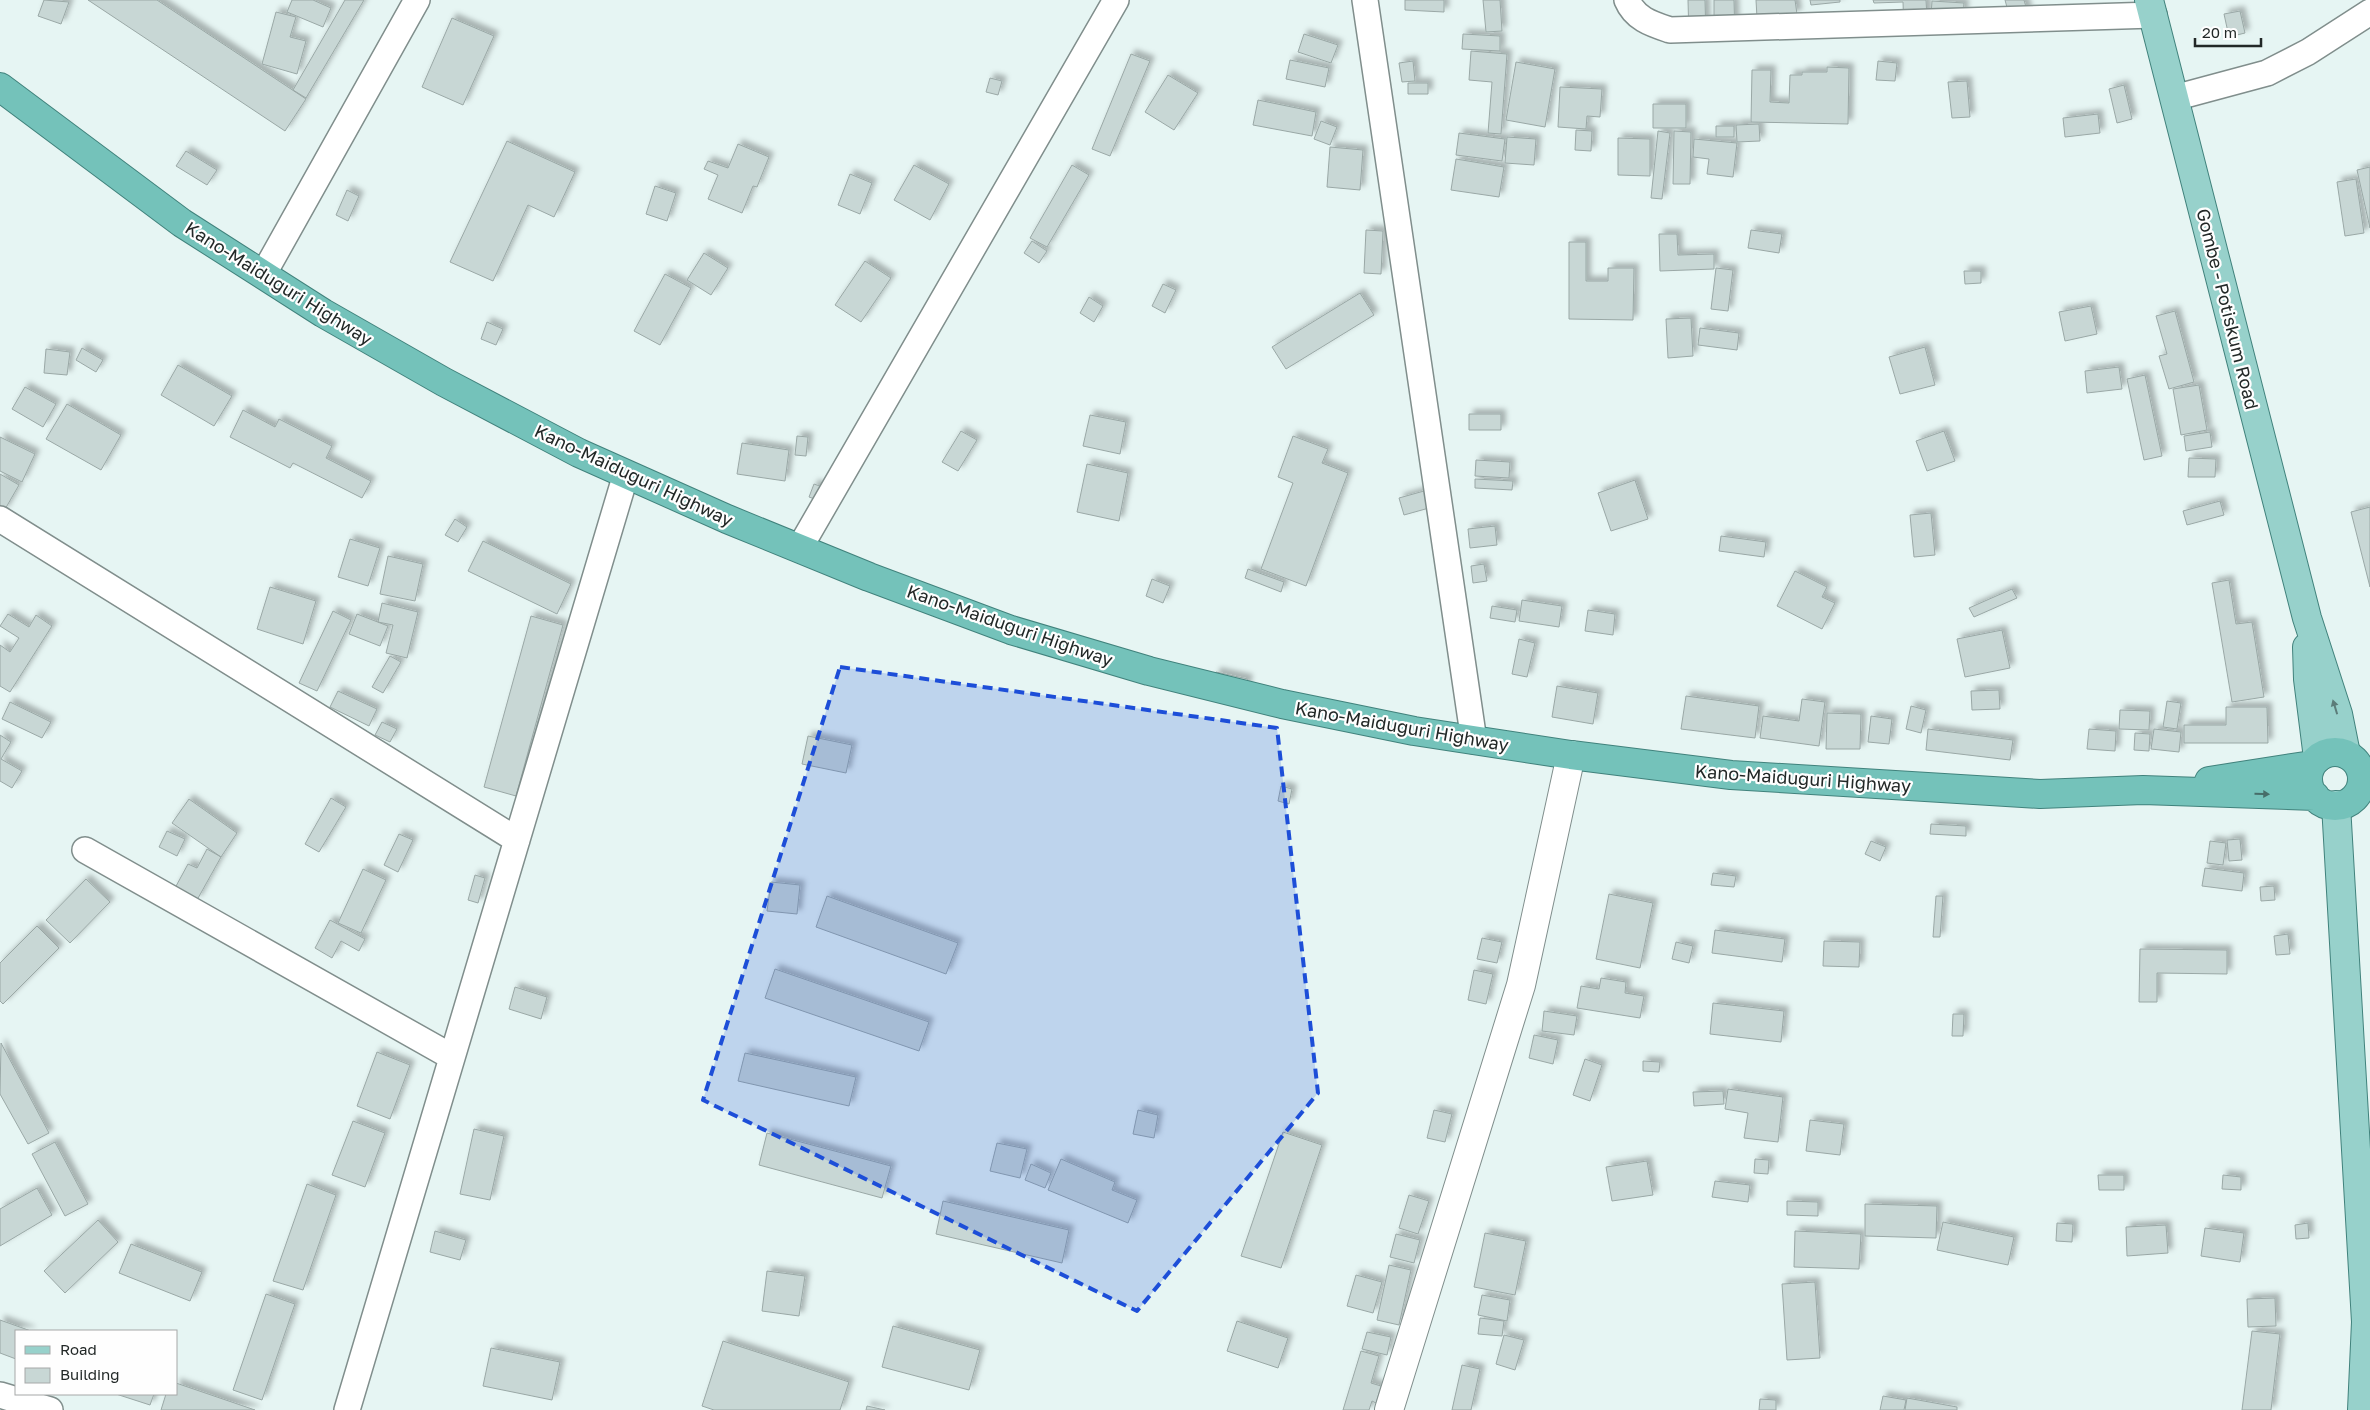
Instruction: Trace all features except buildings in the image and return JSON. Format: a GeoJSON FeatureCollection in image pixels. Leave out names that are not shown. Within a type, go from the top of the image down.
{"type":"FeatureCollection","features":[{"type":"Feature","properties":{"kind":"highway","name":"Kano-Maiduguri Highway"},"geometry":{"type":"LineString","coordinates":[[0,87],[182,223],[323,314],[444,382],[579,453],[626,474],[799,549],[1011,630],[1149,671],[1282,704],[1414,731],[1571,755],[1731,775],[2040,794],[2143,790],[2345,796]]}},
{"type":"Feature","properties":{"kind":"highway","name":"Kano-Maiduguri Highway"},"geometry":{"type":"LineString","coordinates":[[2143,790],[2315,762],[2328,753],[2357,757]]}},
{"type":"Feature","properties":{"kind":"highway"},"geometry":{"type":"LineString","coordinates":[[2315,762],[2308,783],[2345,796],[2362,776],[2357,757]]}},
{"type":"Feature","properties":{"kind":"main road","name":"Gombe - Potiskum Road"},"geometry":{"type":"LineString","coordinates":[[2151,7],[2307,618],[2338,714],[2357,757]]}},
{"type":"Feature","properties":{"kind":"main road","name":"Gombe - Potiskum Road"},"geometry":{"type":"LineString","coordinates":[[2307,618],[2308,679],[2315,762]]}},
{"type":"Feature","properties":{"kind":"main road"},"geometry":{"type":"LineString","coordinates":[[2345,796],[2366,1322],[2362,1410]]}},
{"type":"Feature","properties":{"kind":"street"},"geometry":{"type":"LineString","coordinates":[[262,275],[417,0]]}},
{"type":"Feature","properties":{"kind":"street"},"geometry":{"type":"LineString","coordinates":[[799,549],[1116,0]]}},
{"type":"Feature","properties":{"kind":"street"},"geometry":{"type":"LineString","coordinates":[[1365,0],[1474,740]]}},
{"type":"Feature","properties":{"kind":"street"},"geometry":{"type":"LineString","coordinates":[[1627,0],[1631,11],[1650,23],[1670,30],[2151,7]]}},
{"type":"Feature","properties":{"kind":"street"},"geometry":{"type":"LineString","coordinates":[[2174,98],[2267,73],[2308,52],[2370,12]]}},
{"type":"Feature","properties":{"kind":"street"},"geometry":{"type":"LineString","coordinates":[[347,1410],[626,474]]}},
{"type":"Feature","properties":{"kind":"street"},"geometry":{"type":"LineString","coordinates":[[0,519],[517,840]]}},
{"type":"Feature","properties":{"kind":"street"},"geometry":{"type":"LineString","coordinates":[[1389,1410],[1521,985],[1571,755]]}},
{"type":"Feature","properties":{"kind":"street"},"geometry":{"type":"LineString","coordinates":[[85,850],[452,1057]]}},
{"type":"Feature","properties":{"kind":"street"},"geometry":{"type":"LineString","coordinates":[[0,1395],[50,1410]]}},
{"type":"Feature","properties":{"kind":"highlighted area"},"geometry":{"type":"Polygon","coordinates":[[[840,667],[1277,728],[1318,1093],[1137,1311],[703,1100],[840,667]]]}}]}
